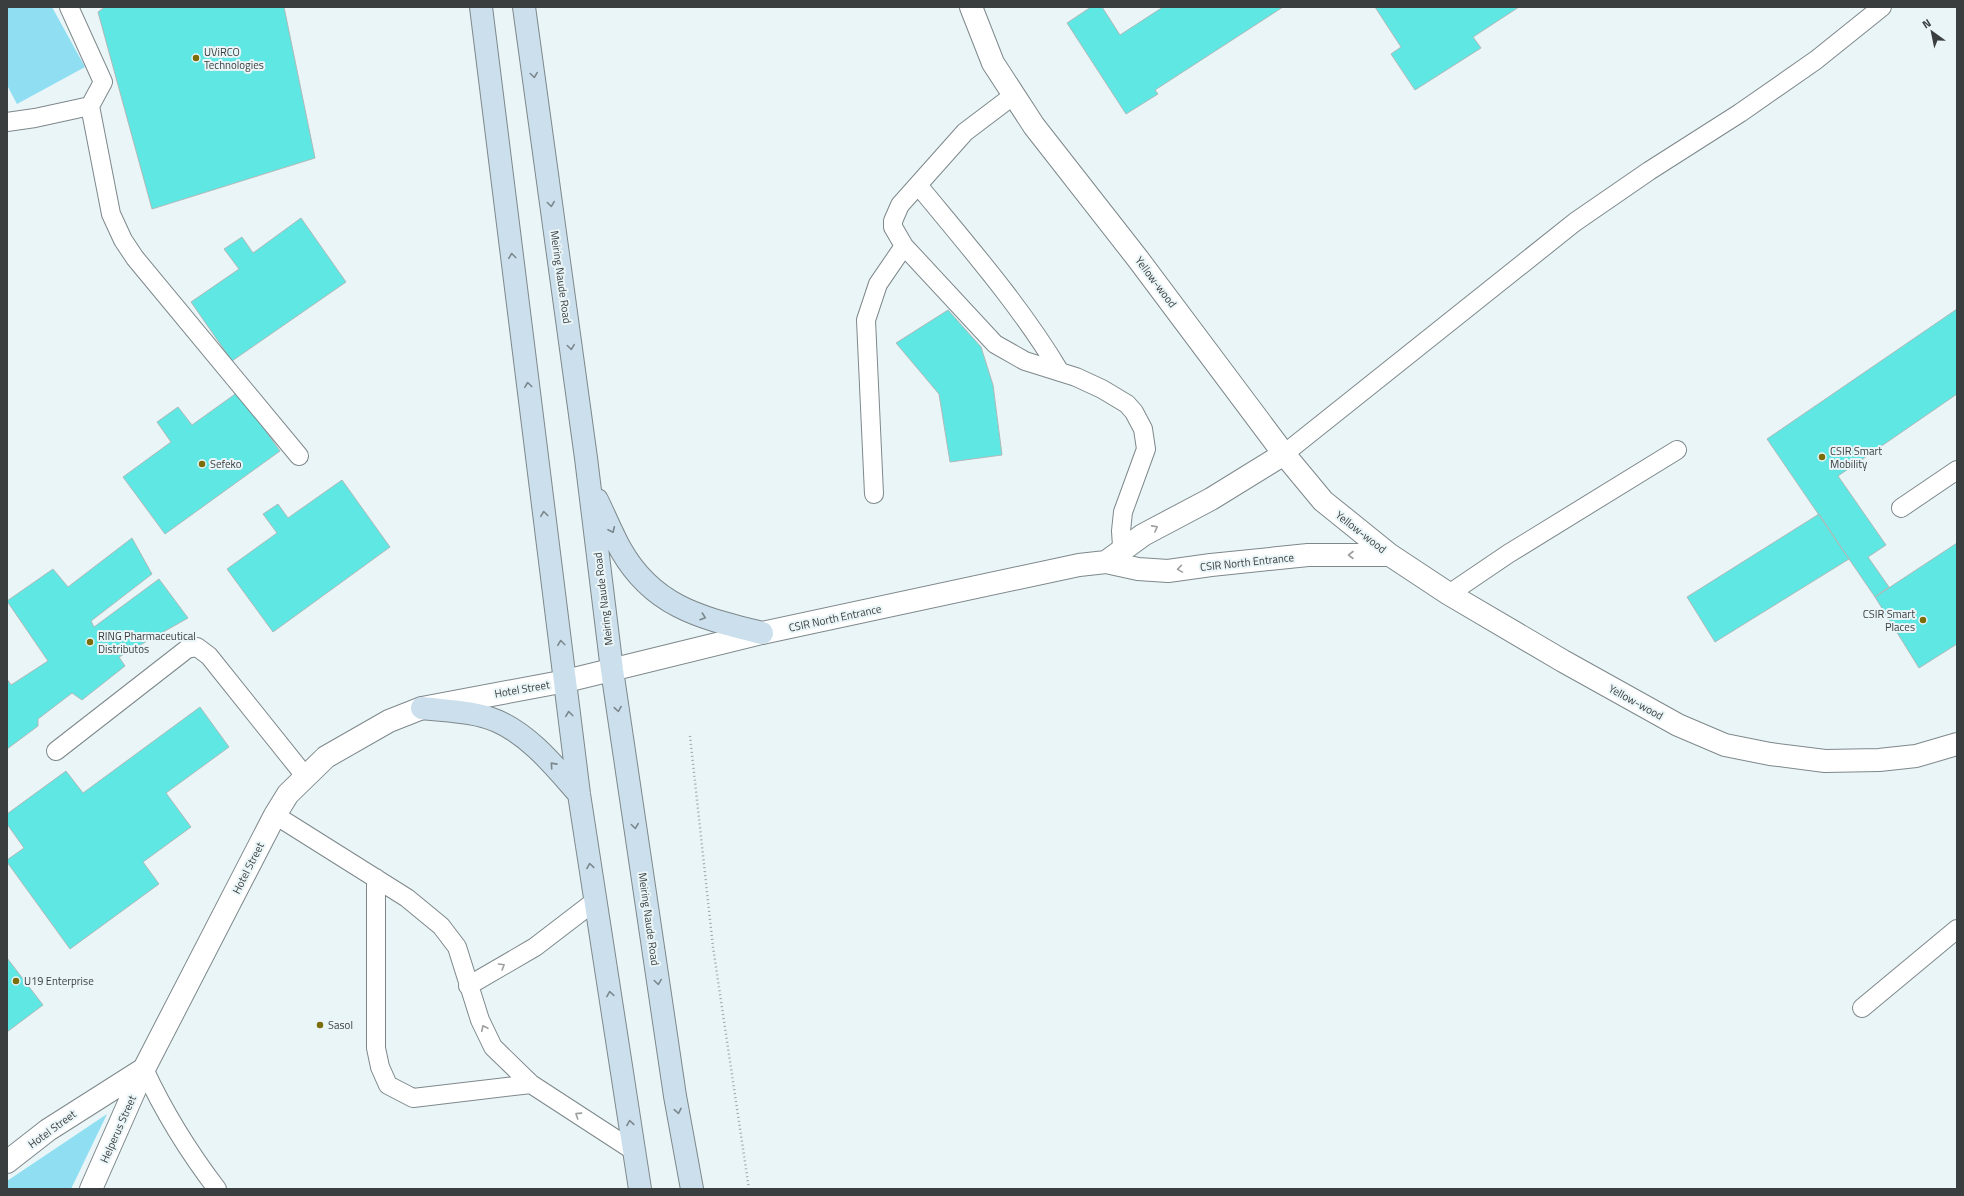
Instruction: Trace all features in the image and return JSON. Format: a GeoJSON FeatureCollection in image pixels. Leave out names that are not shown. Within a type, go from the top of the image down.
{"type":"FeatureCollection","features":[{"type":"Feature","properties":{"kind":"street"},"geometry":{"type":"LineString","coordinates":[[481,7],[579,794],[640,1189]]}},
{"type":"Feature","properties":{"kind":"street","name":"Meiring Naude Road"},"geometry":{"type":"LineString","coordinates":[[524,7],[589,483],[612,670],[675,1096],[692,1189]]}},
{"type":"Feature","properties":{"kind":"street","name":"Yellow-wood"},"geometry":{"type":"LineString","coordinates":[[971,7],[993,63],[1034,126],[1138,258],[1284,454],[1323,501],[1390,555],[1449,594],[1644,707],[1678,725],[1725,745],[1770,754],[1825,761],[1866,761],[1908,757],[1957,744]]}},
{"type":"Feature","properties":{"kind":"street","name":"CSIR North Entrance"},"geometry":{"type":"LineString","coordinates":[[566,681],[762,633],[1079,565],[1117,559],[1143,535],[1211,499],[1284,454]]}},
{"type":"Feature","properties":{"kind":"street"},"geometry":{"type":"LineString","coordinates":[[589,483],[621,550],[634,568],[655,590],[676,606],[690,612],[712,620],[762,633]]}},
{"type":"Feature","properties":{"kind":"street","name":"CSIR North Entrance"},"geometry":{"type":"LineString","coordinates":[[1117,559],[1138,569],[1168,571],[1308,555],[1390,555]]}},
{"type":"Feature","properties":{"kind":"street","name":"Hotel Street"},"geometry":{"type":"LineString","coordinates":[[7,1162],[48,1130],[144,1069],[275,815],[288,794],[326,757],[389,721],[422,708],[566,681]]}},
{"type":"Feature","properties":{"kind":"street"},"geometry":{"type":"LineString","coordinates":[[422,708],[468,714],[496,721],[520,734],[534,745],[579,794]]}},
{"type":"Feature","properties":{"kind":"street","name":"Helperus Street"},"geometry":{"type":"LineString","coordinates":[[91,1189],[144,1069]]}},
{"type":"Feature","properties":{"kind":"lane"},"geometry":{"type":"LineString","coordinates":[[69,7],[103,82],[90,106],[112,214],[123,240],[135,258],[299,456]]}},
{"type":"Feature","properties":{"kind":"lane"},"geometry":{"type":"LineString","coordinates":[[1284,454],[1591,210],[1740,113],[1816,60],[1882,7]]}},
{"type":"Feature","properties":{"kind":"lane"},"geometry":{"type":"LineString","coordinates":[[1014,95],[965,132],[900,205],[893,221],[896,234],[904,246],[995,344],[1025,361],[1082,380],[1115,396],[1127,404],[1141,424],[1146,439],[1146,449],[1123,512],[1117,559]]}},
{"type":"Feature","properties":{"kind":"lane"},"geometry":{"type":"LineString","coordinates":[[7,122],[35,118],[90,106]]}},
{"type":"Feature","properties":{"kind":"lane"},"geometry":{"type":"LineString","coordinates":[[918,185],[1018,308],[1039,336],[1060,372]]}},
{"type":"Feature","properties":{"kind":"lane"},"geometry":{"type":"LineString","coordinates":[[874,494],[866,320],[878,284],[904,246]]}},
{"type":"Feature","properties":{"kind":"lane"},"geometry":{"type":"LineString","coordinates":[[1449,594],[1508,554],[1677,450]]}},
{"type":"Feature","properties":{"kind":"lane"},"geometry":{"type":"LineString","coordinates":[[1901,508],[1957,470]]}},
{"type":"Feature","properties":{"kind":"lane"},"geometry":{"type":"LineString","coordinates":[[56,751],[187,649],[197,648],[209,656],[305,776]]}},
{"type":"Feature","properties":{"kind":"lane"},"geometry":{"type":"LineString","coordinates":[[275,815],[407,898],[441,926],[456,947],[480,1020],[493,1047],[530,1084],[634,1151]]}},
{"type":"Feature","properties":{"kind":"lane"},"geometry":{"type":"LineString","coordinates":[[376,878],[376,1048],[380,1067],[388,1085],[413,1098],[530,1084]]}},
{"type":"Feature","properties":{"kind":"lane"},"geometry":{"type":"LineString","coordinates":[[468,986],[535,947],[595,901]]}},
{"type":"Feature","properties":{"kind":"lane"},"geometry":{"type":"LineString","coordinates":[[1862,1008],[1957,929]]}},
{"type":"Feature","properties":{"kind":"lane"},"geometry":{"type":"LineString","coordinates":[[144,1069],[161,1106],[217,1189]]}},
{"type":"Feature","properties":{"kind":"path"},"geometry":{"type":"LineString","coordinates":[[690,736],[713,947],[749,1189]]}},
{"type":"Feature","properties":{"kind":"shaded area"},"geometry":{"type":"Polygon","coordinates":[[[7,7],[52,7],[85,67],[17,104],[7,85],[7,7]]]}},
{"type":"Feature","properties":{"kind":"shaded area"},"geometry":{"type":"Polygon","coordinates":[[[107,1114],[71,1189],[7,1189],[7,1181],[107,1114]]]}},
{"type":"Feature","properties":{"kind":"building"},"geometry":{"type":"Polygon","coordinates":[[[105,7],[284,7],[315,158],[152,209],[98,12],[105,7]]]}},
{"type":"Feature","properties":{"kind":"building"},"geometry":{"type":"Polygon","coordinates":[[[1091,7],[1102,7],[1120,35],[1163,7],[1283,7],[1155,90],[1158,94],[1126,114],[1067,23],[1091,7]]]}},
{"type":"Feature","properties":{"kind":"building"},"geometry":{"type":"Polygon","coordinates":[[[1375,7],[1519,7],[1473,37],[1481,48],[1415,90],[1391,54],[1401,47],[1375,7]]]}},
{"type":"Feature","properties":{"kind":"building"},"geometry":{"type":"Polygon","coordinates":[[[301,218],[346,282],[232,361],[191,302],[239,269],[224,249],[242,237],[253,253],[301,218]]]}},
{"type":"Feature","properties":{"kind":"building","name":"CSIR Smart Mobility"},"geometry":{"type":"Polygon","coordinates":[[[1957,309],[1957,394],[1838,476],[1886,545],[1868,557],[1889,587],[1875,597],[1767,439],[1957,309]]]}},
{"type":"Feature","properties":{"kind":"building"},"geometry":{"type":"Polygon","coordinates":[[[948,310],[981,347],[993,385],[1002,455],[950,462],[939,394],[896,343],[948,310]]]}},
{"type":"Feature","properties":{"kind":"building","name":"Sefeko"},"geometry":{"type":"Polygon","coordinates":[[[238,392],[280,451],[165,534],[123,477],[171,442],[157,422],[178,407],[192,425],[238,392]]]}},
{"type":"Feature","properties":{"kind":"building"},"geometry":{"type":"Polygon","coordinates":[[[342,480],[390,547],[273,632],[227,569],[277,533],[263,514],[278,504],[288,518],[342,480]]]}},
{"type":"Feature","properties":{"kind":"building"},"geometry":{"type":"Polygon","coordinates":[[[1819,514],[1849,559],[1715,642],[1687,597],[1819,514]]]}},
{"type":"Feature","properties":{"kind":"building","name":"RING Pharmaceutical Distributos"},"geometry":{"type":"Polygon","coordinates":[[[132,538],[152,574],[91,621],[94,627],[159,579],[188,618],[119,657],[125,666],[82,700],[72,693],[38,719],[38,726],[7,749],[7,679],[11,685],[48,661],[7,601],[53,569],[68,587],[132,538]]]}},
{"type":"Feature","properties":{"kind":"building","name":"CSIR Smart Places"},"geometry":{"type":"Polygon","coordinates":[[[1957,543],[1957,644],[1919,668],[1875,597],[1957,543]]]}},
{"type":"Feature","properties":{"kind":"building"},"geometry":{"type":"Polygon","coordinates":[[[200,707],[229,747],[166,793],[191,827],[143,862],[159,884],[70,949],[7,862],[7,860],[24,848],[7,824],[7,814],[66,771],[83,793],[200,707]]]}},
{"type":"Feature","properties":{"kind":"building","name":"U19 Enterprise"},"geometry":{"type":"Polygon","coordinates":[[[7,958],[43,1005],[7,1032],[7,958]]]}},
{"type":"Feature","properties":{"kind":"place","name":"UViRCO Technologies"},"geometry":{"type":"Point","coordinates":[196,58]}},
{"type":"Feature","properties":{"kind":"place","name":"CSIR Smart Mobility"},"geometry":{"type":"Point","coordinates":[1822,457]}},
{"type":"Feature","properties":{"kind":"place","name":"Sefeko"},"geometry":{"type":"Point","coordinates":[202,464]}},
{"type":"Feature","properties":{"kind":"place","name":"CSIR Smart Places"},"geometry":{"type":"Point","coordinates":[1923,620]}},
{"type":"Feature","properties":{"kind":"place","name":"RING Pharmaceutical Distributos"},"geometry":{"type":"Point","coordinates":[90,642]}},
{"type":"Feature","properties":{"kind":"place","name":"U19 Enterprise"},"geometry":{"type":"Point","coordinates":[16,981]}},
{"type":"Feature","properties":{"kind":"place","name":"Sasol"},"geometry":{"type":"Point","coordinates":[320,1025]}}]}
